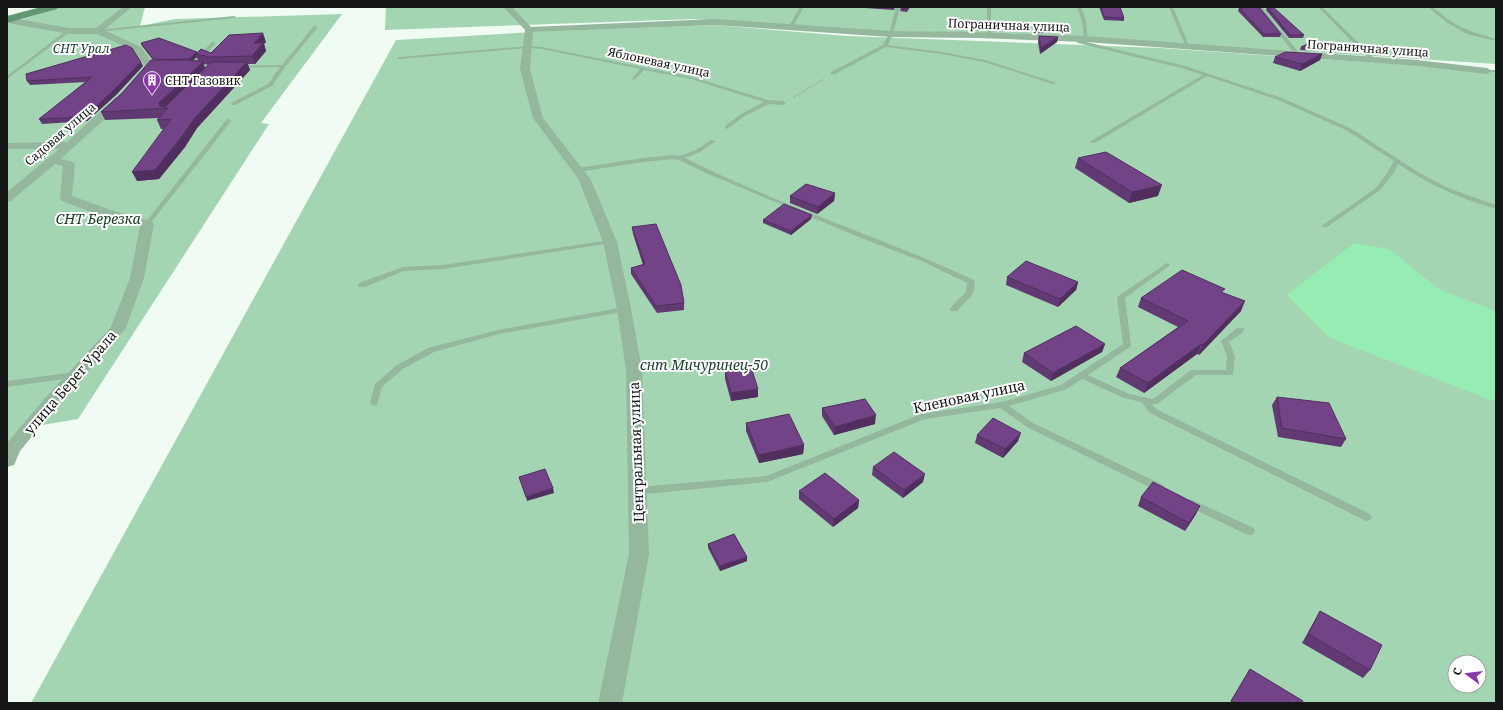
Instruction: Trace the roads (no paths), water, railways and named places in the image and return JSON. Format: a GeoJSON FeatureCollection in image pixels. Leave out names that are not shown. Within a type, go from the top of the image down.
{"type":"FeatureCollection","features":[{"type":"Feature","properties":{"kind":"street"},"geometry":{"type":"LineString","coordinates":[[7,20],[53,7]]}},
{"type":"Feature","properties":{"kind":"street"},"geometry":{"type":"LineString","coordinates":[[7,20],[69,31],[98,31],[128,7]]}},
{"type":"Feature","properties":{"kind":"street"},"geometry":{"type":"LineString","coordinates":[[507,7],[529,30]]}},
{"type":"Feature","properties":{"kind":"street","name":"Пограничная улица"},"geometry":{"type":"LineString","coordinates":[[529,30],[715,22],[891,34],[989,35],[1086,39],[1373,60],[1491,71]]}},
{"type":"Feature","properties":{"kind":"street","name":"Центральная улица"},"geometry":{"type":"LineString","coordinates":[[529,30],[525,69],[538,118],[585,180],[610,242],[624,308],[634,370],[639,554],[614,702]]}},
{"type":"Feature","properties":{"kind":"street","name":"Садовая улица"},"geometry":{"type":"LineString","coordinates":[[7,198],[53,160],[154,66],[138,49],[98,31]]}},
{"type":"Feature","properties":{"kind":"street"},"geometry":{"type":"LineString","coordinates":[[7,146],[68,145]]}},
{"type":"Feature","properties":{"kind":"street"},"geometry":{"type":"LineString","coordinates":[[53,160],[69,164],[66,198],[109,214],[147,224]]}},
{"type":"Feature","properties":{"kind":"street","name":"улица Берег Урала"},"geometry":{"type":"LineString","coordinates":[[7,460],[13,448],[75,375],[118,328],[137,278],[147,224]]}},
{"type":"Feature","properties":{"kind":"lane"},"geometry":{"type":"LineString","coordinates":[[790,28],[802,7]]}},
{"type":"Feature","properties":{"kind":"lane"},"geometry":{"type":"LineString","coordinates":[[885,46],[891,34],[898,7]]}},
{"type":"Feature","properties":{"kind":"lane"},"geometry":{"type":"LineString","coordinates":[[989,7],[989,35]]}},
{"type":"Feature","properties":{"kind":"lane"},"geometry":{"type":"LineString","coordinates":[[1079,7],[1084,21],[1086,39]]}},
{"type":"Feature","properties":{"kind":"lane"},"geometry":{"type":"LineString","coordinates":[[1171,7],[1188,47]]}},
{"type":"Feature","properties":{"kind":"lane"},"geometry":{"type":"LineString","coordinates":[[1260,7],[1298,55]]}},
{"type":"Feature","properties":{"kind":"lane"},"geometry":{"type":"LineString","coordinates":[[1320,7],[1373,60]]}},
{"type":"Feature","properties":{"kind":"lane"},"geometry":{"type":"LineString","coordinates":[[1430,7],[1447,21],[1469,33],[1496,40]]}},
{"type":"Feature","properties":{"kind":"lane"},"geometry":{"type":"LineString","coordinates":[[98,31],[234,16]]}},
{"type":"Feature","properties":{"kind":"lane"},"geometry":{"type":"LineString","coordinates":[[233,104],[270,85],[283,66],[316,27]]}},
{"type":"Feature","properties":{"kind":"lane"},"geometry":{"type":"LineString","coordinates":[[7,78],[69,31]]}},
{"type":"Feature","properties":{"kind":"lane"},"geometry":{"type":"LineString","coordinates":[[1076,39],[1080,42],[1176,65],[1280,99],[1348,129],[1416,173],[1446,189],[1496,208]]}},
{"type":"Feature","properties":{"kind":"lane"},"geometry":{"type":"LineString","coordinates":[[192,65],[214,42]]}},
{"type":"Feature","properties":{"kind":"lane"},"geometry":{"type":"LineString","coordinates":[[833,73],[885,46],[942,53],[984,61],[1055,83]]}},
{"type":"Feature","properties":{"kind":"lane","name":"Яблоневая улица"},"geometry":{"type":"LineString","coordinates":[[399,58],[528,47],[542,48],[692,78],[768,102],[783,103]]}},
{"type":"Feature","properties":{"kind":"lane"},"geometry":{"type":"LineString","coordinates":[[178,65],[199,66]]}},
{"type":"Feature","properties":{"kind":"lane"},"geometry":{"type":"LineString","coordinates":[[229,68],[283,66]]}},
{"type":"Feature","properties":{"kind":"lane"},"geometry":{"type":"LineString","coordinates":[[634,78],[642,69]]}},
{"type":"Feature","properties":{"kind":"lane"},"geometry":{"type":"LineString","coordinates":[[1093,142],[1206,75]]}},
{"type":"Feature","properties":{"kind":"lane"},"geometry":{"type":"LineString","coordinates":[[727,127],[743,115],[768,102]]}},
{"type":"Feature","properties":{"kind":"lane"},"geometry":{"type":"LineString","coordinates":[[147,224],[230,120]]}},
{"type":"Feature","properties":{"kind":"lane"},"geometry":{"type":"LineString","coordinates":[[578,170],[643,160],[680,158],[698,151],[713,142]]}},
{"type":"Feature","properties":{"kind":"lane"},"geometry":{"type":"LineString","coordinates":[[680,158],[708,172],[863,237],[926,261],[971,282],[970,293],[954,309]]}},
{"type":"Feature","properties":{"kind":"lane"},"geometry":{"type":"LineString","coordinates":[[1325,226],[1378,189],[1398,161]]}},
{"type":"Feature","properties":{"kind":"lane"},"geometry":{"type":"LineString","coordinates":[[362,285],[403,269],[443,267],[610,242]]}},
{"type":"Feature","properties":{"kind":"lane","name":"Кленовая улица"},"geometry":{"type":"LineString","coordinates":[[637,492],[767,479],[924,416],[1002,405],[1064,387],[1127,345],[1120,297],[1167,265]]}},
{"type":"Feature","properties":{"kind":"lane"},"geometry":{"type":"LineString","coordinates":[[374,403],[378,386],[400,367],[431,350],[498,332],[624,308]]}},
{"type":"Feature","properties":{"kind":"lane"},"geometry":{"type":"LineString","coordinates":[[1081,376],[1127,396],[1154,402],[1194,372],[1230,373],[1231,356],[1225,341],[1240,330]]}},
{"type":"Feature","properties":{"kind":"lane"},"geometry":{"type":"LineString","coordinates":[[7,384],[75,375]]}},
{"type":"Feature","properties":{"kind":"lane"},"geometry":{"type":"LineString","coordinates":[[1143,399],[1153,411],[1367,517]]}},
{"type":"Feature","properties":{"kind":"lane"},"geometry":{"type":"LineString","coordinates":[[1002,405],[1030,425],[1250,532]]}},
{"type":"Feature","properties":{"kind":"place","name":"СНТ Газовик"},"geometry":{"type":"Point","coordinates":[152,95]}},
{"type":"Feature","properties":{"kind":"park label","name":"СНТ Урал"},"geometry":{"type":"Point","coordinates":[81,48]}},
{"type":"Feature","properties":{"kind":"park label","name":"СНТ Березка"},"geometry":{"type":"Point","coordinates":[98,218]}},
{"type":"Feature","properties":{"kind":"park label","name":"снт Мичуринец-50"},"geometry":{"type":"Point","coordinates":[704,364]}}]}
